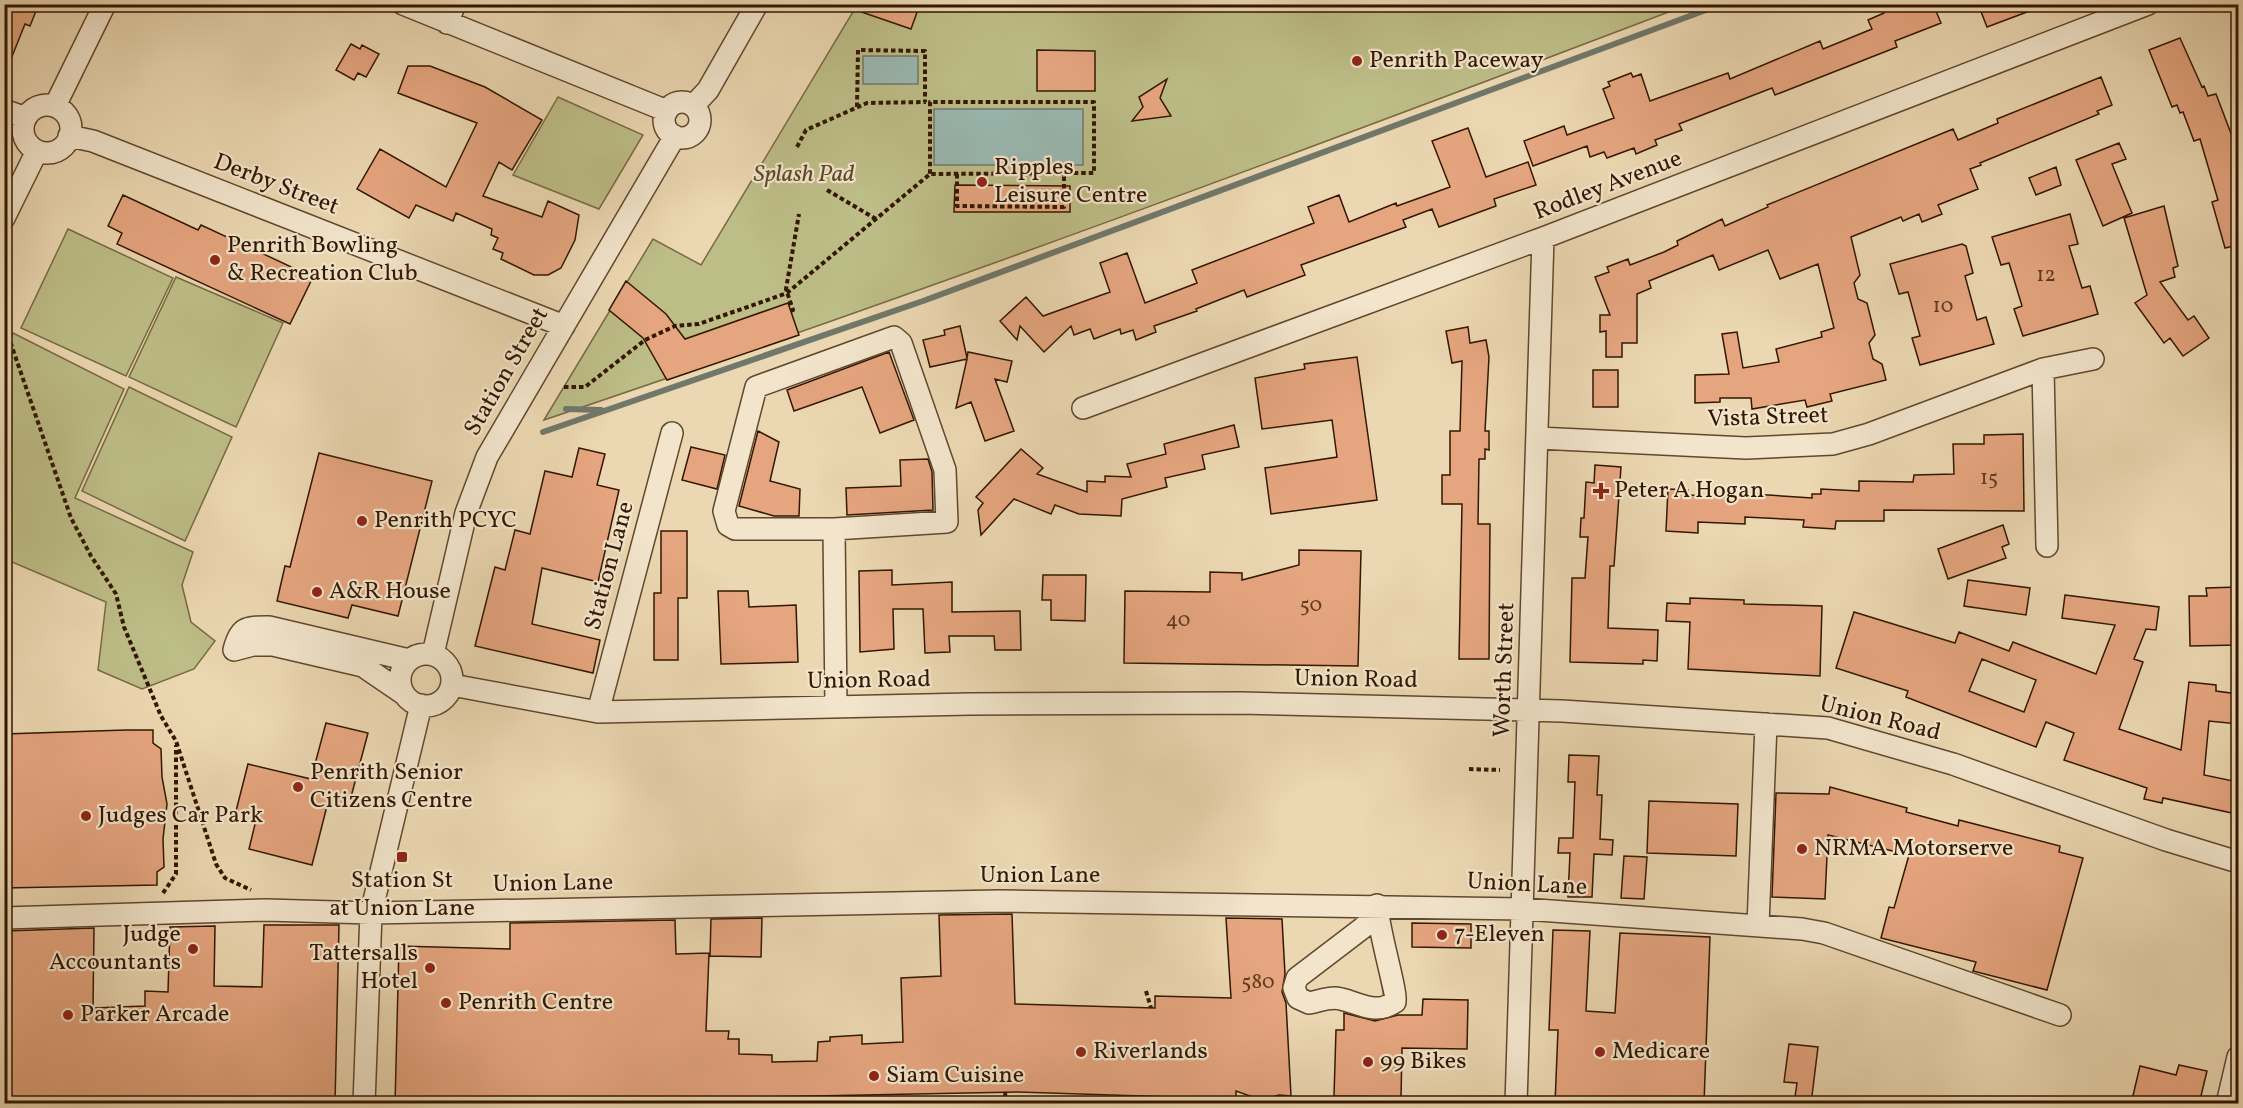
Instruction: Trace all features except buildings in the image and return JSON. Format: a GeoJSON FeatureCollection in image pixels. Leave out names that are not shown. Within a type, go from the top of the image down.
{"type":"FeatureCollection","features":[{"type":"Feature","properties":{"kind":"street"},"geometry":{"type":"LineString","coordinates":[[55,106],[105,4]]}},
{"type":"Feature","properties":{"kind":"street"},"geometry":{"type":"LineString","coordinates":[[403,4],[451,14],[667,111]]}},
{"type":"Feature","properties":{"kind":"street"},"geometry":{"type":"LineString","coordinates":[[693,106],[708,90],[757,4]]}},
{"type":"Feature","properties":{"kind":"street","name":"Rodley Avenue"},"geometry":{"type":"LineString","coordinates":[[1083,408],[1543,238],[2148,4]]}},
{"type":"Feature","properties":{"kind":"street"},"geometry":{"type":"LineString","coordinates":[[679,103],[693,106],[699,115],[698,129],[686,138],[675,136],[666,127],[667,111],[679,103]]}},
{"type":"Feature","properties":{"kind":"street"},"geometry":{"type":"LineString","coordinates":[[55,106],[67,116],[71,127],[69,136],[57,150],[37,151],[24,137],[26,118],[36,108],[55,106]]}},
{"type":"Feature","properties":{"kind":"street"},"geometry":{"type":"LineString","coordinates":[[4,110],[26,118]]}},
{"type":"Feature","properties":{"kind":"street","name":"Derby Street"},"geometry":{"type":"LineString","coordinates":[[69,136],[104,145],[564,326]]}},
{"type":"Feature","properties":{"kind":"street","name":"Station Street"},"geometry":{"type":"LineString","coordinates":[[434,654],[474,484],[487,457],[675,136]]}},
{"type":"Feature","properties":{"kind":"street"},"geometry":{"type":"LineString","coordinates":[[4,218],[37,151]]}},
{"type":"Feature","properties":{"kind":"street","name":"Worth Street"},"geometry":{"type":"LineString","coordinates":[[1516,1104],[1543,238]]}},
{"type":"Feature","properties":{"kind":"street"},"geometry":{"type":"LineString","coordinates":[[898,338],[945,470],[949,519],[943,524],[834,529],[735,530],[726,522],[724,511],[754,392],[763,384],[898,338]]}},
{"type":"Feature","properties":{"kind":"street","name":"Vista Street"},"geometry":{"type":"LineString","coordinates":[[1538,438],[1746,448],[1833,444],[1869,434],[2043,369],[2093,359]]}},
{"type":"Feature","properties":{"kind":"street"},"geometry":{"type":"LineString","coordinates":[[2043,369],[2047,546]]}},
{"type":"Feature","properties":{"kind":"street","name":"Station Lane"},"geometry":{"type":"LineString","coordinates":[[598,712],[672,433]]}},
{"type":"Feature","properties":{"kind":"street"},"geometry":{"type":"LineString","coordinates":[[834,529],[836,707]]}},
{"type":"Feature","properties":{"kind":"street"},"geometry":{"type":"LineString","coordinates":[[364,1104],[371,913],[413,700],[400,680],[401,672],[409,660],[425,653],[434,654],[447,662],[451,669],[452,685],[444,699],[429,706],[413,700],[363,666],[273,645],[253,645],[234,650],[237,635],[249,627],[270,627],[409,660]]}},
{"type":"Feature","properties":{"kind":"street","name":"Union Road"},"geometry":{"type":"LineString","coordinates":[[452,685],[598,712],[1228,703],[1529,710],[1828,728],[1953,764],[2166,840],[2238,862]]}},
{"type":"Feature","properties":{"kind":"street"},"geometry":{"type":"LineString","coordinates":[[1758,925],[1766,724]]}},
{"type":"Feature","properties":{"kind":"street","name":"Union Lane"},"geometry":{"type":"LineString","coordinates":[[4,918],[266,910],[371,913],[991,901],[1377,911],[1523,909],[1758,925],[1824,933],[2060,1015]]}},
{"type":"Feature","properties":{"kind":"street"},"geometry":{"type":"LineString","coordinates":[[1377,911],[1387,967],[1396,993],[1395,1002],[1384,1007],[1366,1008],[1341,999],[1325,999],[1309,1003],[1298,998],[1294,988],[1297,978],[1377,911]]}},
{"type":"Feature","properties":{"kind":"street"},"geometry":{"type":"LineString","coordinates":[[2228,1104],[2238,1057]]}},
{"type":"Feature","properties":{"kind":"path"},"geometry":{"type":"LineString","coordinates":[[857,107],[858,50],[925,51],[930,174]]}},
{"type":"Feature","properties":{"kind":"path"},"geometry":{"type":"LineString","coordinates":[[564,387],[585,387],[645,340],[675,326],[699,324],[787,293],[930,174],[1094,173],[1094,102],[867,103],[806,130],[797,147]]}},
{"type":"Feature","properties":{"kind":"path"},"geometry":{"type":"LineString","coordinates":[[957,174],[957,206],[1064,207],[1064,174]]}},
{"type":"Feature","properties":{"kind":"path"},"geometry":{"type":"LineString","coordinates":[[827,190],[876,219]]}},
{"type":"Feature","properties":{"kind":"path"},"geometry":{"type":"LineString","coordinates":[[791,311],[793,310],[786,289],[799,214]]}},
{"type":"Feature","properties":{"kind":"path"},"geometry":{"type":"LineString","coordinates":[[4,338],[12,345],[71,518],[91,556],[116,594],[124,627],[161,716],[176,741],[216,864],[225,878],[254,891],[266,900],[266,910]]}},
{"type":"Feature","properties":{"kind":"path"},"geometry":{"type":"LineString","coordinates":[[160,897],[176,874],[176,741]]}},
{"type":"Feature","properties":{"kind":"path"},"geometry":{"type":"LineString","coordinates":[[1469,769],[1500,770]]}},
{"type":"Feature","properties":{"kind":"path"},"geometry":{"type":"LineString","coordinates":[[1146,991],[1151,1008]]}},
{"type":"Feature","properties":{"kind":"path"},"geometry":{"type":"LineString","coordinates":[[1005,1092],[1006,1104]]}},
{"type":"Feature","properties":{"kind":"path"},"geometry":{"type":"LineString","coordinates":[[1148,1096],[1148,1104]]}},
{"type":"Feature","properties":{"kind":"green space","name":"Ripples Leisure Centre"},"geometry":{"type":"Polygon","coordinates":[[[857,5],[1687,5],[1118,218],[831,321],[544,420],[653,239],[701,265],[857,5]]]}},
{"type":"Feature","properties":{"kind":"green space"},"geometry":{"type":"Polygon","coordinates":[[[558,97],[643,135],[599,209],[513,175],[558,97]]]}},
{"type":"Feature","properties":{"kind":"green space"},"geometry":{"type":"Polygon","coordinates":[[[68,229],[173,278],[126,376],[21,328],[68,229]]]}},
{"type":"Feature","properties":{"kind":"green space"},"geometry":{"type":"Polygon","coordinates":[[[176,277],[283,323],[236,427],[129,377],[176,277]]]}},
{"type":"Feature","properties":{"kind":"green space"},"geometry":{"type":"Polygon","coordinates":[[[13,333],[124,389],[75,498],[193,552],[182,585],[191,622],[215,641],[194,669],[142,689],[98,670],[106,602],[5,559],[4,350],[13,333]]]}},
{"type":"Feature","properties":{"kind":"green space"},"geometry":{"type":"Polygon","coordinates":[[[129,387],[232,437],[185,541],[82,491],[129,387]]]}},
{"type":"Feature","properties":{"kind":"green space"},"geometry":{"type":"Polygon","coordinates":[[[1006,1100],[1117,1103],[886,1103],[1006,1100]]]}},
{"type":"Feature","properties":{"kind":"water"},"geometry":{"type":"Polygon","coordinates":[[[863,56],[918,56],[918,84],[863,84],[863,56]]]}},
{"type":"Feature","properties":{"kind":"water"},"geometry":{"type":"Polygon","coordinates":[[[934,109],[1083,109],[1083,165],[934,165],[934,109]]]}},
{"type":"Feature","properties":{"kind":"waterway"},"geometry":{"type":"LineString","coordinates":[[543,432],[923,301],[1722,4]]}},
{"type":"Feature","properties":{"kind":"waterway"},"geometry":{"type":"LineString","coordinates":[[566,409],[601,410]]}},
{"type":"Feature","properties":{"kind":"place","name":"Penrith Paceway"},"geometry":{"type":"Point","coordinates":[1357,61]}},
{"type":"Feature","properties":{"kind":"place","name":"Ripples Leisure Centre"},"geometry":{"type":"Point","coordinates":[982,182]}},
{"type":"Feature","properties":{"kind":"place","name":"Penrith Bowling & Recreation Club"},"geometry":{"type":"Point","coordinates":[215,260]}},
{"type":"Feature","properties":{"kind":"place","name":"Peter A Hogan"},"geometry":{"type":"Point","coordinates":[1601,491]}},
{"type":"Feature","properties":{"kind":"place","name":"Penrith PCYC"},"geometry":{"type":"Point","coordinates":[362,521]}},
{"type":"Feature","properties":{"kind":"place","name":"A&R House"},"geometry":{"type":"Point","coordinates":[317,592]}},
{"type":"Feature","properties":{"kind":"place","name":"Penrith Senior Citizens Centre"},"geometry":{"type":"Point","coordinates":[298,787]}},
{"type":"Feature","properties":{"kind":"place","name":"Judges Car Park"},"geometry":{"type":"Point","coordinates":[86,816]}},
{"type":"Feature","properties":{"kind":"place","name":"NRMA Motorserve"},"geometry":{"type":"Point","coordinates":[1802,849]}},
{"type":"Feature","properties":{"kind":"place","name":"Station St at Union Lane"},"geometry":{"type":"Point","coordinates":[402,857]}},
{"type":"Feature","properties":{"kind":"place","name":"7-Eleven"},"geometry":{"type":"Point","coordinates":[1442,935]}},
{"type":"Feature","properties":{"kind":"place","name":"Judge Accountants"},"geometry":{"type":"Point","coordinates":[193,949]}},
{"type":"Feature","properties":{"kind":"place","name":"Tattersalls Hotel"},"geometry":{"type":"Point","coordinates":[430,968]}},
{"type":"Feature","properties":{"kind":"place","name":"Penrith Centre"},"geometry":{"type":"Point","coordinates":[446,1003]}},
{"type":"Feature","properties":{"kind":"place","name":"Parker Arcade"},"geometry":{"type":"Point","coordinates":[68,1015]}},
{"type":"Feature","properties":{"kind":"place","name":"Riverlands"},"geometry":{"type":"Point","coordinates":[1081,1052]}},
{"type":"Feature","properties":{"kind":"place","name":"Medicare"},"geometry":{"type":"Point","coordinates":[1600,1052]}},
{"type":"Feature","properties":{"kind":"place","name":"99 Bikes"},"geometry":{"type":"Point","coordinates":[1368,1062]}},
{"type":"Feature","properties":{"kind":"place","name":"Siam Cuisine"},"geometry":{"type":"Point","coordinates":[874,1076]}},
{"type":"Feature","properties":{"kind":"park label","name":"Splash Pad"},"geometry":{"type":"Point","coordinates":[804,175]}}]}
